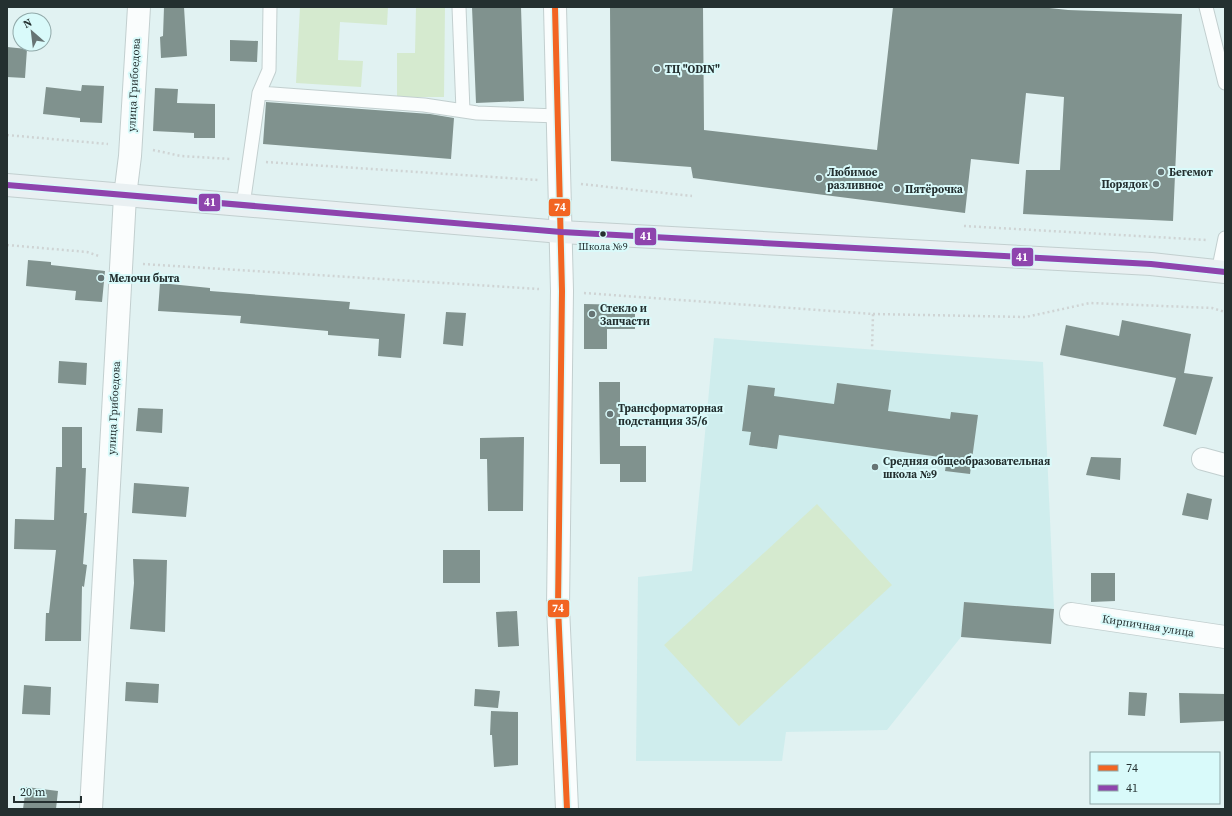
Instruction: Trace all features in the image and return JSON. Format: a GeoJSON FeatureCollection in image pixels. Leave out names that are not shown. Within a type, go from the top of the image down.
{"type":"FeatureCollection","features":[{"type":"Feature","properties":{"kind":"main road"},"geometry":{"type":"LineString","coordinates":[[7,185],[561,232],[1143,264],[1222,272]]}},
{"type":"Feature","properties":{"kind":"street","name":"улица Грибоедова"},"geometry":{"type":"LineString","coordinates":[[91,809],[125,196],[131,146],[139,7]]}},
{"type":"Feature","properties":{"kind":"street"},"geometry":{"type":"LineString","coordinates":[[555,7],[562,291],[558,607],[567,809]]}},
{"type":"Feature","properties":{"kind":"street"},"geometry":{"type":"LineString","coordinates":[[1203,459],[1225,465]]}},
{"type":"Feature","properties":{"kind":"street","name":"Кирпичная улица"},"geometry":{"type":"LineString","coordinates":[[1072,614],[1225,637]]}},
{"type":"Feature","properties":{"kind":"lane"},"geometry":{"type":"LineString","coordinates":[[243,206],[259,93],[269,70],[270,7]]}},
{"type":"Feature","properties":{"kind":"lane"},"geometry":{"type":"LineString","coordinates":[[459,7],[464,111]]}},
{"type":"Feature","properties":{"kind":"lane"},"geometry":{"type":"LineString","coordinates":[[1206,7],[1225,83]]}},
{"type":"Feature","properties":{"kind":"lane"},"geometry":{"type":"LineString","coordinates":[[259,93],[424,105],[478,113],[558,116]]}},
{"type":"Feature","properties":{"kind":"lane"},"geometry":{"type":"LineString","coordinates":[[1222,272],[1225,238]]}},
{"type":"Feature","properties":{"kind":"path"},"geometry":{"type":"LineString","coordinates":[[7,135],[131,146],[181,156],[559,182],[692,196]]}},
{"type":"Feature","properties":{"kind":"path"},"geometry":{"type":"LineString","coordinates":[[964,226],[1209,240]]}},
{"type":"Feature","properties":{"kind":"path"},"geometry":{"type":"LineString","coordinates":[[7,245],[87,252],[122,263],[562,291],[873,314],[1026,317],[1090,303],[1212,308],[1225,312]]}},
{"type":"Feature","properties":{"kind":"path"},"geometry":{"type":"LineString","coordinates":[[872,349],[873,314]]}},
{"type":"Feature","properties":{"kind":"shaded area","name":"Средняя общеобразовательная школа №9"},"geometry":{"type":"Polygon","coordinates":[[[714,338],[1043,362],[1054,609],[964,602],[961,637],[887,730],[786,732],[782,761],[636,761],[638,577],[692,571],[714,338]]]}},
{"type":"Feature","properties":{"kind":"green space"},"geometry":{"type":"Polygon","coordinates":[[[300,7],[388,7],[387,25],[340,22],[338,60],[363,61],[361,87],[296,83],[300,7]]]}},
{"type":"Feature","properties":{"kind":"green space"},"geometry":{"type":"Polygon","coordinates":[[[416,7],[445,7],[444,97],[397,97],[397,53],[415,53],[416,7]]]}},
{"type":"Feature","properties":{"kind":"green space"},"geometry":{"type":"Polygon","coordinates":[[[817,504],[892,585],[739,726],[664,645],[817,504]]]}},
{"type":"Feature","properties":{"kind":"building"},"geometry":{"type":"Polygon","coordinates":[[[164,7],[184,7],[187,56],[161,58],[160,37],[163,36],[164,7]]]}},
{"type":"Feature","properties":{"kind":"building"},"geometry":{"type":"Polygon","coordinates":[[[472,7],[521,7],[524,101],[476,103],[472,7]]]}},
{"type":"Feature","properties":{"kind":"building"},"geometry":{"type":"Polygon","coordinates":[[[610,7],[703,7],[704,130],[877,150],[893,7],[1040,7],[1068,10],[1182,14],[1173,221],[1023,214],[1026,170],[1060,170],[1064,97],[1026,93],[1019,164],[971,159],[965,213],[693,178],[691,167],[611,161],[610,7]]]}},
{"type":"Feature","properties":{"kind":"building"},"geometry":{"type":"Polygon","coordinates":[[[230,40],[258,41],[257,62],[230,61],[230,40]]]}},
{"type":"Feature","properties":{"kind":"building"},"geometry":{"type":"Polygon","coordinates":[[[7,47],[12,48],[12,52],[27,52],[25,78],[7,77],[7,47]]]}},
{"type":"Feature","properties":{"kind":"building"},"geometry":{"type":"Polygon","coordinates":[[[82,85],[104,86],[102,123],[80,122],[80,118],[43,114],[46,87],[81,91],[82,85]]]}},
{"type":"Feature","properties":{"kind":"building"},"geometry":{"type":"Polygon","coordinates":[[[155,88],[178,89],[177,103],[215,104],[215,138],[194,138],[194,133],[153,131],[155,88]]]}},
{"type":"Feature","properties":{"kind":"building"},"geometry":{"type":"Polygon","coordinates":[[[266,102],[430,114],[454,118],[451,159],[263,144],[266,102]]]}},
{"type":"Feature","properties":{"kind":"building"},"geometry":{"type":"Polygon","coordinates":[[[28,260],[51,262],[51,265],[105,271],[102,302],[75,300],[76,291],[26,286],[28,260]]]}},
{"type":"Feature","properties":{"kind":"building"},"geometry":{"type":"Polygon","coordinates":[[[160,283],[210,288],[210,291],[350,302],[349,309],[405,314],[401,358],[378,356],[379,339],[328,335],[328,331],[240,323],[241,316],[158,311],[160,283]]]}},
{"type":"Feature","properties":{"kind":"building"},"geometry":{"type":"Polygon","coordinates":[[[584,304],[635,305],[635,329],[607,329],[607,349],[584,349],[584,304]]]}},
{"type":"Feature","properties":{"kind":"building"},"geometry":{"type":"Polygon","coordinates":[[[446,312],[466,313],[463,346],[443,344],[446,312]]]}},
{"type":"Feature","properties":{"kind":"building"},"geometry":{"type":"Polygon","coordinates":[[[1122,320],[1191,334],[1184,373],[1213,377],[1196,435],[1163,426],[1176,378],[1060,355],[1066,325],[1119,336],[1122,320]]]}},
{"type":"Feature","properties":{"kind":"building"},"geometry":{"type":"Polygon","coordinates":[[[59,361],[87,363],[86,385],[58,383],[59,361]]]}},
{"type":"Feature","properties":{"kind":"building","name":"Трансформаторная подстанция 35/6"},"geometry":{"type":"Polygon","coordinates":[[[599,382],[620,382],[620,446],[646,446],[646,482],[620,482],[620,464],[600,464],[599,382]]]}},
{"type":"Feature","properties":{"kind":"building"},"geometry":{"type":"Polygon","coordinates":[[[837,383],[891,390],[888,411],[950,419],[951,412],[978,415],[970,474],[945,471],[947,458],[779,435],[777,449],[749,445],[751,432],[742,431],[748,385],[775,388],[774,396],[834,404],[837,383]]]}},
{"type":"Feature","properties":{"kind":"building"},"geometry":{"type":"Polygon","coordinates":[[[138,408],[163,409],[162,433],[136,431],[138,408]]]}},
{"type":"Feature","properties":{"kind":"building"},"geometry":{"type":"Polygon","coordinates":[[[62,427],[82,427],[82,468],[86,468],[84,513],[87,513],[83,564],[87,565],[84,587],[82,586],[81,641],[45,641],[46,613],[49,613],[56,550],[14,549],[15,519],[54,520],[56,467],[62,467],[62,427]]]}},
{"type":"Feature","properties":{"kind":"building"},"geometry":{"type":"Polygon","coordinates":[[[524,437],[523,511],[488,511],[487,459],[480,459],[480,438],[524,437]]]}},
{"type":"Feature","properties":{"kind":"building"},"geometry":{"type":"Polygon","coordinates":[[[1091,457],[1121,458],[1120,480],[1086,475],[1091,457]]]}},
{"type":"Feature","properties":{"kind":"building"},"geometry":{"type":"Polygon","coordinates":[[[134,483],[189,487],[186,517],[132,513],[134,483]]]}},
{"type":"Feature","properties":{"kind":"building"},"geometry":{"type":"Polygon","coordinates":[[[1187,493],[1212,499],[1208,520],[1182,515],[1187,493]]]}},
{"type":"Feature","properties":{"kind":"building"},"geometry":{"type":"Polygon","coordinates":[[[443,550],[480,550],[480,583],[443,583],[443,550]]]}},
{"type":"Feature","properties":{"kind":"building"},"geometry":{"type":"Polygon","coordinates":[[[133,559],[167,560],[165,632],[130,629],[134,583],[133,559]]]}},
{"type":"Feature","properties":{"kind":"building"},"geometry":{"type":"Polygon","coordinates":[[[1091,573],[1115,573],[1115,601],[1091,602],[1091,573]]]}},
{"type":"Feature","properties":{"kind":"building"},"geometry":{"type":"Polygon","coordinates":[[[964,602],[1054,609],[1051,644],[961,637],[964,602]]]}},
{"type":"Feature","properties":{"kind":"building"},"geometry":{"type":"Polygon","coordinates":[[[517,611],[519,646],[498,647],[496,612],[517,611]]]}},
{"type":"Feature","properties":{"kind":"building"},"geometry":{"type":"Polygon","coordinates":[[[126,682],[159,684],[158,703],[125,701],[126,682]]]}},
{"type":"Feature","properties":{"kind":"building"},"geometry":{"type":"Polygon","coordinates":[[[24,685],[51,687],[50,715],[22,714],[24,685]]]}},
{"type":"Feature","properties":{"kind":"building"},"geometry":{"type":"Polygon","coordinates":[[[475,689],[500,691],[498,708],[474,706],[475,689]]]}},
{"type":"Feature","properties":{"kind":"building"},"geometry":{"type":"Polygon","coordinates":[[[1129,692],[1147,693],[1145,716],[1128,715],[1129,692]]]}},
{"type":"Feature","properties":{"kind":"building"},"geometry":{"type":"Polygon","coordinates":[[[1179,693],[1225,694],[1225,721],[1180,723],[1179,693]]]}},
{"type":"Feature","properties":{"kind":"building"},"geometry":{"type":"Polygon","coordinates":[[[491,711],[518,712],[518,765],[494,767],[492,735],[490,735],[491,711]]]}},
{"type":"Feature","properties":{"kind":"building"},"geometry":{"type":"Polygon","coordinates":[[[26,787],[58,791],[56,809],[23,809],[26,787]]]}},
{"type":"Feature","properties":{"kind":"transit line","name":"74"},"geometry":{"type":"LineString","coordinates":[[555,7],[562,291],[558,607],[567,809]]}},
{"type":"Feature","properties":{"kind":"transit line","name":"41"},"geometry":{"type":"LineString","coordinates":[[7,185],[561,232],[1151,264],[1225,272]]}},
{"type":"Feature","properties":{"kind":"place","name":"ТЦ \"ODIN\""},"geometry":{"type":"Point","coordinates":[657,69]}},
{"type":"Feature","properties":{"kind":"place","name":"Бегемот"},"geometry":{"type":"Point","coordinates":[1161,172]}},
{"type":"Feature","properties":{"kind":"place","name":"Любимое разливное"},"geometry":{"type":"Point","coordinates":[819,178]}},
{"type":"Feature","properties":{"kind":"place","name":"Порядок"},"geometry":{"type":"Point","coordinates":[1156,184]}},
{"type":"Feature","properties":{"kind":"place","name":"Пятёрочка"},"geometry":{"type":"Point","coordinates":[897,189]}},
{"type":"Feature","properties":{"kind":"place","name":"Школа №9"},"geometry":{"type":"Point","coordinates":[603,234]}},
{"type":"Feature","properties":{"kind":"place","name":"Мелочи быта"},"geometry":{"type":"Point","coordinates":[101,278]}},
{"type":"Feature","properties":{"kind":"place","name":"Стекло и Запчасти"},"geometry":{"type":"Point","coordinates":[592,314]}},
{"type":"Feature","properties":{"kind":"place","name":"Трансформаторная подстанция 35/6"},"geometry":{"type":"Point","coordinates":[610,414]}},
{"type":"Feature","properties":{"kind":"place","name":"Средняя общеобразовательная школа №9"},"geometry":{"type":"Point","coordinates":[875,467]}}]}
